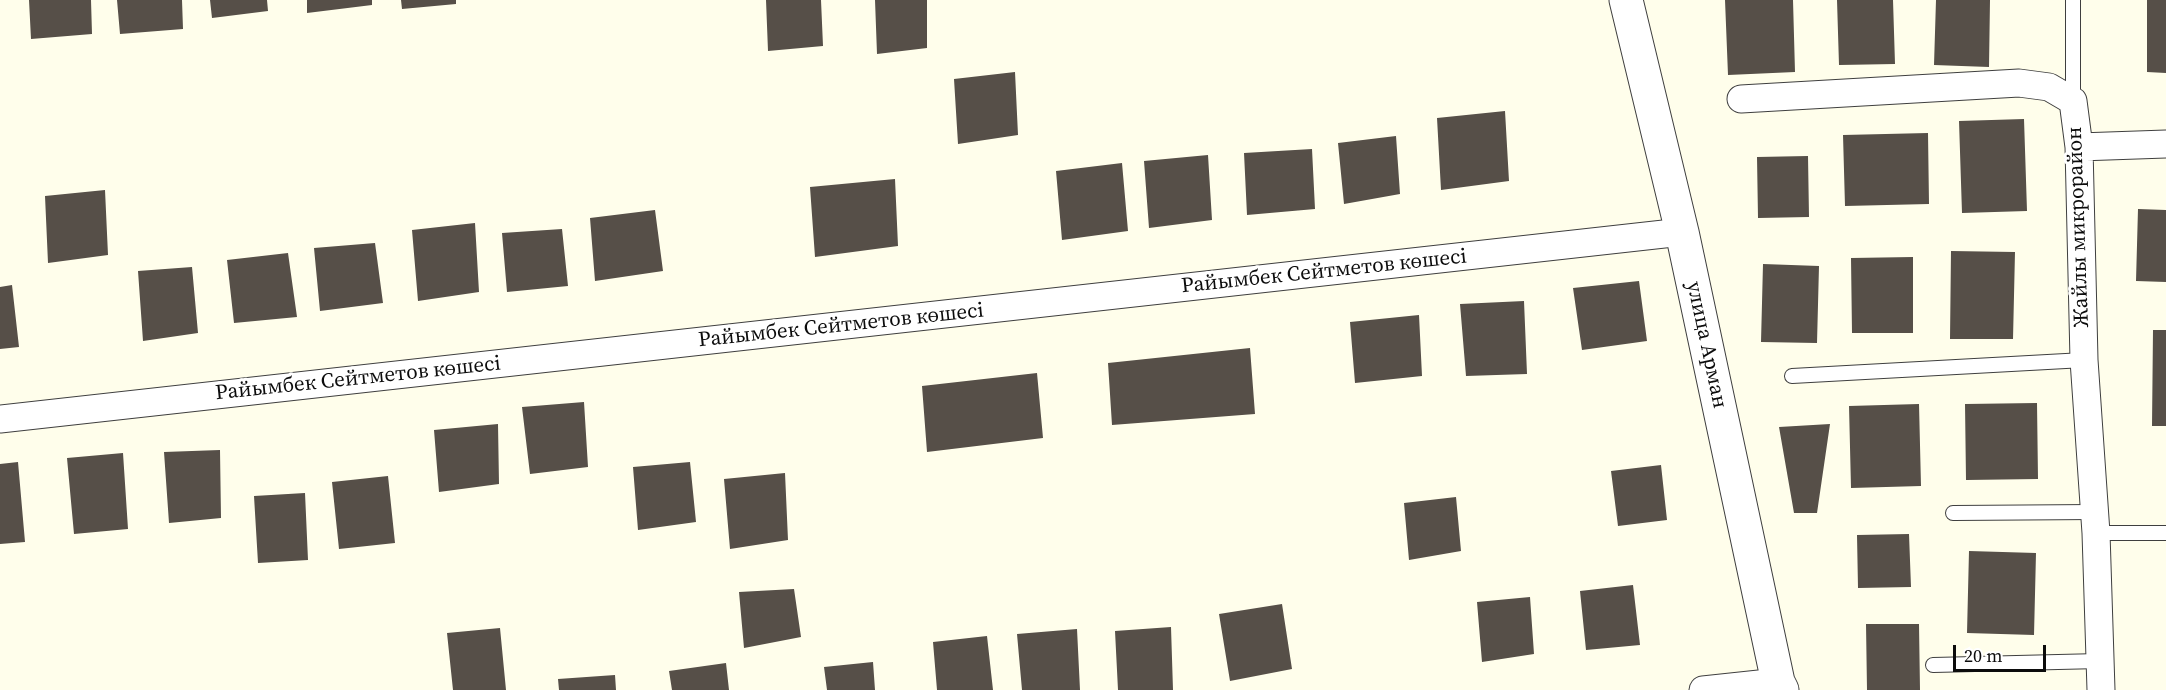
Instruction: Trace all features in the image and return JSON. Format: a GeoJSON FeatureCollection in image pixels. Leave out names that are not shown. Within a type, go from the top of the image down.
{"type":"FeatureCollection","features":[{"type":"Feature","properties":{"kind":"street","name":"улица Арман"},"geometry":{"type":"LineString","coordinates":[[1626,0],[1682,232],[1780,686]]}},
{"type":"Feature","properties":{"kind":"street","name":"Жайлы микрорайон"},"geometry":{"type":"LineString","coordinates":[[1741,99],[2019,83],[2049,87],[2073,100],[2079,147],[2084,360],[2095,522],[2101,690]]}},
{"type":"Feature","properties":{"kind":"street"},"geometry":{"type":"LineString","coordinates":[[2079,147],[2166,144]]}},
{"type":"Feature","properties":{"kind":"street","name":"Райымбек Сейтметов көшесі"},"geometry":{"type":"LineString","coordinates":[[0,419],[1682,232]]}},
{"type":"Feature","properties":{"kind":"street"},"geometry":{"type":"LineString","coordinates":[[1703,690],[1780,686]]}},
{"type":"Feature","properties":{"kind":"lane"},"geometry":{"type":"LineString","coordinates":[[2073,0],[2073,100]]}},
{"type":"Feature","properties":{"kind":"lane"},"geometry":{"type":"LineString","coordinates":[[1792,376],[2084,360]]}},
{"type":"Feature","properties":{"kind":"lane"},"geometry":{"type":"LineString","coordinates":[[1953,513],[2095,522],[2166,532]]}},
{"type":"Feature","properties":{"kind":"lane"},"geometry":{"type":"LineString","coordinates":[[1932,665],[2100,661]]}},
{"type":"Feature","properties":{"kind":"building"},"geometry":{"type":"Polygon","coordinates":[[[29,0],[91,0],[92,34],[31,39],[29,0]]]}},
{"type":"Feature","properties":{"kind":"building"},"geometry":{"type":"Polygon","coordinates":[[[117,0],[182,0],[183,29],[120,34],[117,0]]]}},
{"type":"Feature","properties":{"kind":"building"},"geometry":{"type":"Polygon","coordinates":[[[210,0],[267,0],[268,11],[212,18],[210,0]]]}},
{"type":"Feature","properties":{"kind":"building"},"geometry":{"type":"Polygon","coordinates":[[[307,0],[372,0],[372,5],[307,13],[307,0]]]}},
{"type":"Feature","properties":{"kind":"building"},"geometry":{"type":"Polygon","coordinates":[[[401,0],[456,0],[456,4],[402,9],[401,0]]]}},
{"type":"Feature","properties":{"kind":"building"},"geometry":{"type":"Polygon","coordinates":[[[766,0],[821,0],[823,46],[768,51],[766,0]]]}},
{"type":"Feature","properties":{"kind":"building"},"geometry":{"type":"Polygon","coordinates":[[[875,0],[927,0],[927,48],[877,54],[875,0]]]}},
{"type":"Feature","properties":{"kind":"building"},"geometry":{"type":"Polygon","coordinates":[[[1725,0],[1793,0],[1795,72],[1728,75],[1725,0]]]}},
{"type":"Feature","properties":{"kind":"building"},"geometry":{"type":"Polygon","coordinates":[[[1837,0],[1893,0],[1895,64],[1839,65],[1837,0]]]}},
{"type":"Feature","properties":{"kind":"building"},"geometry":{"type":"Polygon","coordinates":[[[1936,0],[1990,0],[1989,67],[1934,65],[1936,0]]]}},
{"type":"Feature","properties":{"kind":"building"},"geometry":{"type":"Polygon","coordinates":[[[2147,0],[2166,0],[2166,73],[2147,72],[2147,0]]]}},
{"type":"Feature","properties":{"kind":"building"},"geometry":{"type":"Polygon","coordinates":[[[1015,72],[1018,135],[958,144],[954,79],[1015,72]]]}},
{"type":"Feature","properties":{"kind":"building"},"geometry":{"type":"Polygon","coordinates":[[[1505,111],[1509,181],[1441,190],[1437,118],[1505,111]]]}},
{"type":"Feature","properties":{"kind":"building"},"geometry":{"type":"Polygon","coordinates":[[[2024,119],[2027,211],[1962,213],[1959,121],[2024,119]]]}},
{"type":"Feature","properties":{"kind":"building"},"geometry":{"type":"Polygon","coordinates":[[[1928,133],[1929,204],[1845,206],[1843,135],[1928,133]]]}},
{"type":"Feature","properties":{"kind":"building"},"geometry":{"type":"Polygon","coordinates":[[[1396,136],[1400,194],[1344,204],[1338,143],[1396,136]]]}},
{"type":"Feature","properties":{"kind":"building"},"geometry":{"type":"Polygon","coordinates":[[[1312,149],[1315,209],[1247,215],[1244,153],[1312,149]]]}},
{"type":"Feature","properties":{"kind":"building"},"geometry":{"type":"Polygon","coordinates":[[[1208,155],[1212,220],[1149,228],[1144,161],[1208,155]]]}},
{"type":"Feature","properties":{"kind":"building"},"geometry":{"type":"Polygon","coordinates":[[[1808,156],[1809,217],[1758,218],[1757,157],[1808,156]]]}},
{"type":"Feature","properties":{"kind":"building"},"geometry":{"type":"Polygon","coordinates":[[[1122,163],[1128,231],[1062,240],[1056,171],[1122,163]]]}},
{"type":"Feature","properties":{"kind":"building"},"geometry":{"type":"Polygon","coordinates":[[[895,179],[898,246],[815,257],[810,187],[895,179]]]}},
{"type":"Feature","properties":{"kind":"building"},"geometry":{"type":"Polygon","coordinates":[[[105,190],[108,255],[48,263],[45,196],[105,190]]]}},
{"type":"Feature","properties":{"kind":"building"},"geometry":{"type":"Polygon","coordinates":[[[2138,209],[2166,210],[2166,282],[2136,281],[2138,209]]]}},
{"type":"Feature","properties":{"kind":"building"},"geometry":{"type":"Polygon","coordinates":[[[655,210],[663,271],[595,281],[590,218],[655,210]]]}},
{"type":"Feature","properties":{"kind":"building"},"geometry":{"type":"Polygon","coordinates":[[[475,223],[479,292],[418,301],[412,230],[475,223]]]}},
{"type":"Feature","properties":{"kind":"building"},"geometry":{"type":"Polygon","coordinates":[[[562,229],[568,286],[507,292],[502,233],[562,229]]]}},
{"type":"Feature","properties":{"kind":"building"},"geometry":{"type":"Polygon","coordinates":[[[375,243],[383,303],[320,311],[314,248],[375,243]]]}},
{"type":"Feature","properties":{"kind":"building"},"geometry":{"type":"Polygon","coordinates":[[[1951,251],[2015,252],[2013,339],[1950,339],[1951,251]]]}},
{"type":"Feature","properties":{"kind":"building"},"geometry":{"type":"Polygon","coordinates":[[[288,253],[297,317],[234,323],[227,260],[288,253]]]}},
{"type":"Feature","properties":{"kind":"building"},"geometry":{"type":"Polygon","coordinates":[[[1913,257],[1913,333],[1852,333],[1851,258],[1913,257]]]}},
{"type":"Feature","properties":{"kind":"building"},"geometry":{"type":"Polygon","coordinates":[[[1763,264],[1819,266],[1817,343],[1761,342],[1763,264]]]}},
{"type":"Feature","properties":{"kind":"building"},"geometry":{"type":"Polygon","coordinates":[[[192,267],[198,333],[143,341],[138,271],[192,267]]]}},
{"type":"Feature","properties":{"kind":"building"},"geometry":{"type":"Polygon","coordinates":[[[1639,281],[1647,341],[1582,350],[1573,288],[1639,281]]]}},
{"type":"Feature","properties":{"kind":"building"},"geometry":{"type":"Polygon","coordinates":[[[12,285],[19,347],[0,349],[0,287],[12,285]]]}},
{"type":"Feature","properties":{"kind":"building"},"geometry":{"type":"Polygon","coordinates":[[[1524,301],[1527,374],[1466,376],[1460,304],[1524,301]]]}},
{"type":"Feature","properties":{"kind":"building"},"geometry":{"type":"Polygon","coordinates":[[[1419,315],[1422,376],[1355,383],[1350,322],[1419,315]]]}},
{"type":"Feature","properties":{"kind":"building"},"geometry":{"type":"Polygon","coordinates":[[[2153,330],[2166,330],[2166,426],[2152,426],[2153,330]]]}},
{"type":"Feature","properties":{"kind":"building"},"geometry":{"type":"Polygon","coordinates":[[[1250,348],[1255,414],[1112,425],[1108,363],[1250,348]]]}},
{"type":"Feature","properties":{"kind":"building"},"geometry":{"type":"Polygon","coordinates":[[[1037,373],[1043,438],[927,452],[922,386],[1037,373]]]}},
{"type":"Feature","properties":{"kind":"building"},"geometry":{"type":"Polygon","coordinates":[[[584,402],[588,467],[530,474],[522,407],[584,402]]]}},
{"type":"Feature","properties":{"kind":"building"},"geometry":{"type":"Polygon","coordinates":[[[2037,403],[2038,479],[1966,480],[1965,404],[2037,403]]]}},
{"type":"Feature","properties":{"kind":"building"},"geometry":{"type":"Polygon","coordinates":[[[1919,404],[1921,486],[1851,488],[1849,406],[1919,404]]]}},
{"type":"Feature","properties":{"kind":"building"},"geometry":{"type":"Polygon","coordinates":[[[498,424],[499,484],[439,492],[434,430],[498,424]]]}},
{"type":"Feature","properties":{"kind":"building"},"geometry":{"type":"Polygon","coordinates":[[[1830,424],[1817,513],[1794,513],[1779,427],[1830,424]]]}},
{"type":"Feature","properties":{"kind":"building"},"geometry":{"type":"Polygon","coordinates":[[[220,450],[221,518],[169,523],[164,452],[220,450]]]}},
{"type":"Feature","properties":{"kind":"building"},"geometry":{"type":"Polygon","coordinates":[[[123,453],[128,529],[74,534],[67,458],[123,453]]]}},
{"type":"Feature","properties":{"kind":"building"},"geometry":{"type":"Polygon","coordinates":[[[18,462],[25,542],[0,544],[0,464],[18,462]]]}},
{"type":"Feature","properties":{"kind":"building"},"geometry":{"type":"Polygon","coordinates":[[[690,462],[696,522],[638,530],[633,467],[690,462]]]}},
{"type":"Feature","properties":{"kind":"building"},"geometry":{"type":"Polygon","coordinates":[[[1661,465],[1667,520],[1618,526],[1611,471],[1661,465]]]}},
{"type":"Feature","properties":{"kind":"building"},"geometry":{"type":"Polygon","coordinates":[[[785,473],[788,540],[730,549],[724,479],[785,473]]]}},
{"type":"Feature","properties":{"kind":"building"},"geometry":{"type":"Polygon","coordinates":[[[388,476],[395,543],[339,549],[332,482],[388,476]]]}},
{"type":"Feature","properties":{"kind":"building"},"geometry":{"type":"Polygon","coordinates":[[[305,493],[308,560],[258,563],[254,496],[305,493]]]}},
{"type":"Feature","properties":{"kind":"building"},"geometry":{"type":"Polygon","coordinates":[[[1456,497],[1461,551],[1409,560],[1404,503],[1456,497]]]}},
{"type":"Feature","properties":{"kind":"building"},"geometry":{"type":"Polygon","coordinates":[[[1909,534],[1911,587],[1858,588],[1857,535],[1909,534]]]}},
{"type":"Feature","properties":{"kind":"building"},"geometry":{"type":"Polygon","coordinates":[[[1969,551],[2036,553],[2034,635],[1967,633],[1969,551]]]}},
{"type":"Feature","properties":{"kind":"building"},"geometry":{"type":"Polygon","coordinates":[[[1633,585],[1640,645],[1586,650],[1580,591],[1633,585]]]}},
{"type":"Feature","properties":{"kind":"building"},"geometry":{"type":"Polygon","coordinates":[[[794,589],[801,637],[744,648],[739,592],[794,589]]]}},
{"type":"Feature","properties":{"kind":"building"},"geometry":{"type":"Polygon","coordinates":[[[1530,597],[1534,654],[1482,662],[1477,602],[1530,597]]]}},
{"type":"Feature","properties":{"kind":"building"},"geometry":{"type":"Polygon","coordinates":[[[1282,604],[1292,669],[1230,681],[1219,614],[1282,604]]]}},
{"type":"Feature","properties":{"kind":"building"},"geometry":{"type":"Polygon","coordinates":[[[1866,624],[1919,624],[1920,690],[1867,690],[1866,624]]]}},
{"type":"Feature","properties":{"kind":"building"},"geometry":{"type":"Polygon","coordinates":[[[1171,627],[1173,690],[1118,690],[1115,631],[1171,627]]]}},
{"type":"Feature","properties":{"kind":"building"},"geometry":{"type":"Polygon","coordinates":[[[500,628],[506,690],[453,690],[447,633],[500,628]]]}},
{"type":"Feature","properties":{"kind":"building"},"geometry":{"type":"Polygon","coordinates":[[[1077,629],[1080,690],[1022,690],[1017,634],[1077,629]]]}},
{"type":"Feature","properties":{"kind":"building"},"geometry":{"type":"Polygon","coordinates":[[[987,636],[993,690],[937,690],[933,642],[987,636]]]}},
{"type":"Feature","properties":{"kind":"building"},"geometry":{"type":"Polygon","coordinates":[[[873,662],[875,690],[827,690],[824,667],[873,662]]]}},
{"type":"Feature","properties":{"kind":"building"},"geometry":{"type":"Polygon","coordinates":[[[726,663],[729,690],[672,690],[669,671],[726,663]]]}},
{"type":"Feature","properties":{"kind":"building"},"geometry":{"type":"Polygon","coordinates":[[[615,675],[616,690],[559,690],[558,679],[615,675]]]}}]}
